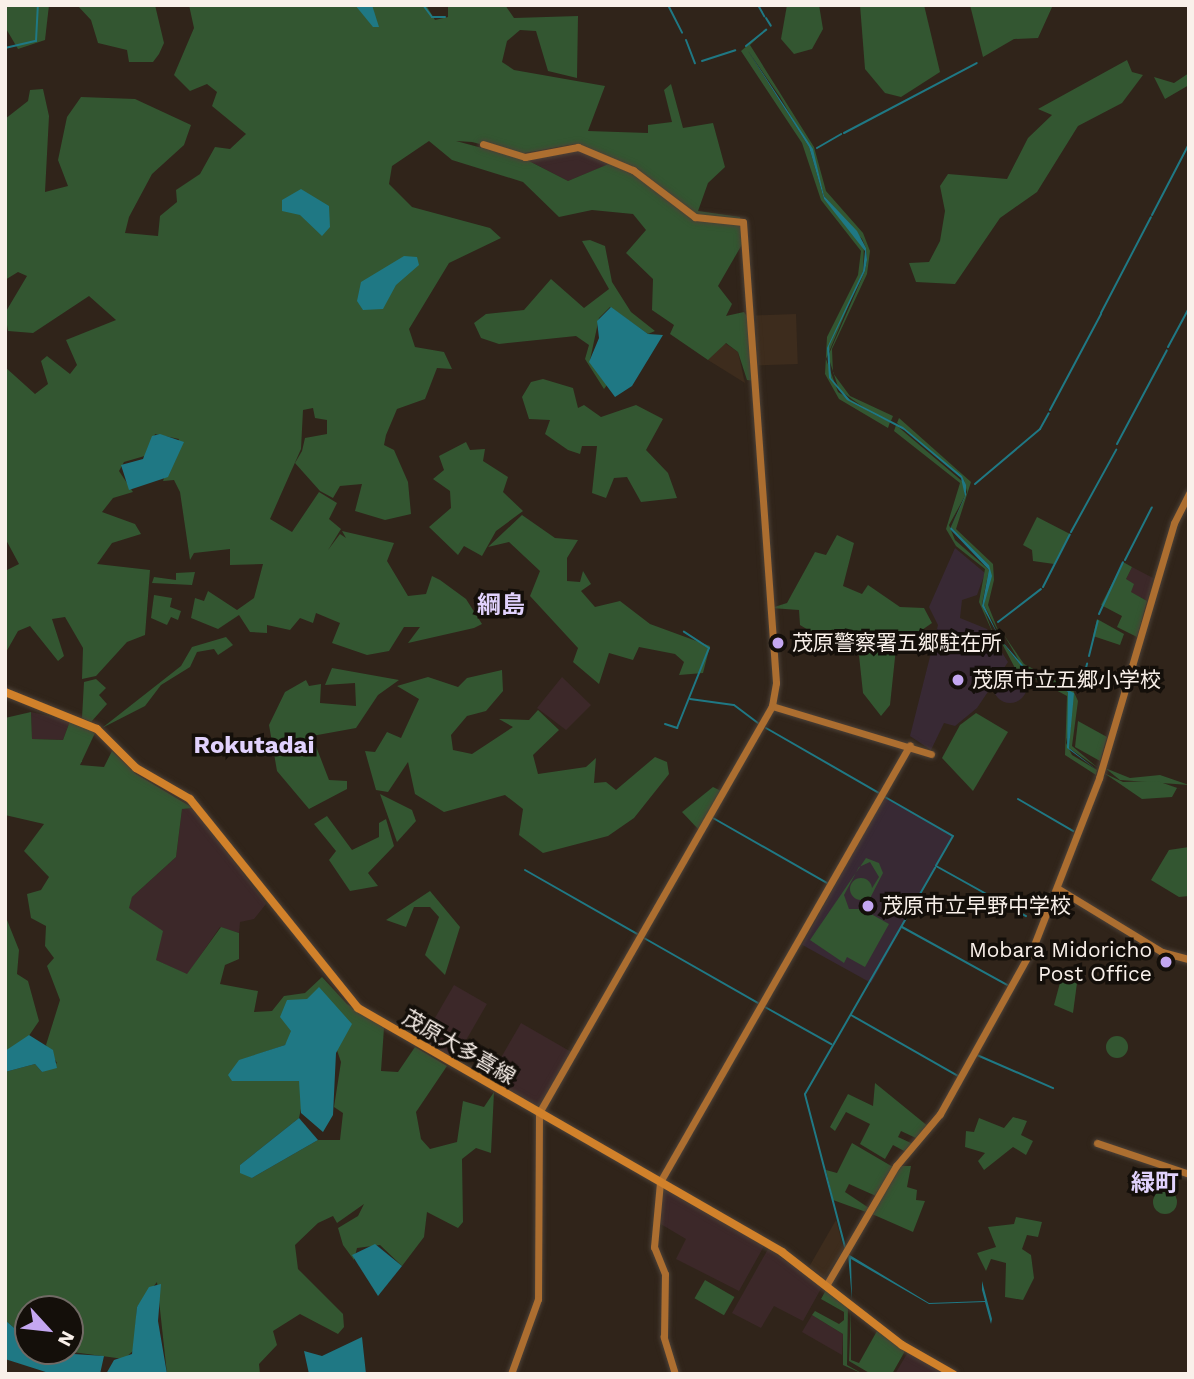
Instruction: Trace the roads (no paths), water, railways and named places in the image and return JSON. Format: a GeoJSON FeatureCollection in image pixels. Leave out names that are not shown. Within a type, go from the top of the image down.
{"type":"FeatureCollection","features":[{"type":"Feature","properties":{"kind":"main road","name":"茂原大多喜線"},"geometry":{"type":"LineString","coordinates":[[5,692],[97,729],[136,768],[190,799],[348,1000],[660,1182],[827,1284],[902,1345],[953,1374]]}},
{"type":"Feature","properties":{"kind":"street"},"geometry":{"type":"LineString","coordinates":[[483,144],[525,157],[578,147],[632,170],[695,217],[743,222],[760,394],[769,641],[776,683],[772,706],[540,1113],[538,1299],[511,1374]]}},
{"type":"Feature","properties":{"kind":"street"},"geometry":{"type":"LineString","coordinates":[[827,1284],[896,1166],[940,1114],[1022,970],[1099,779],[1174,523],[1189,493]]}},
{"type":"Feature","properties":{"kind":"street"},"geometry":{"type":"LineString","coordinates":[[772,706],[910,745],[931,754]]}},
{"type":"Feature","properties":{"kind":"street"},"geometry":{"type":"LineString","coordinates":[[675,1374],[664,1337],[665,1274],[654,1247],[660,1182],[910,745]]}},
{"type":"Feature","properties":{"kind":"street"},"geometry":{"type":"LineString","coordinates":[[1056,888],[1163,952],[1189,959]]}},
{"type":"Feature","properties":{"kind":"street"},"geometry":{"type":"LineString","coordinates":[[1097,1143],[1189,1174]]}},
{"type":"Feature","properties":{"kind":"water"},"geometry":{"type":"Polygon","coordinates":[[[355,5],[372,5],[379,27],[373,27],[355,5]]]}},
{"type":"Feature","properties":{"kind":"water"},"geometry":{"type":"Polygon","coordinates":[[[748,51],[813,149],[824,196],[857,231],[866,248],[865,271],[829,346],[831,378],[850,400],[903,427],[962,476],[966,495],[951,527],[989,565],[992,576],[984,605],[998,635],[982,606],[989,570],[950,529],[965,496],[961,478],[904,430],[847,400],[829,378],[827,348],[863,271],[865,251],[824,199],[809,147],[748,51]]]}},
{"type":"Feature","properties":{"kind":"water"},"geometry":{"type":"Polygon","coordinates":[[[301,189],[329,206],[330,227],[322,236],[300,215],[282,211],[282,200],[301,189]]]}},
{"type":"Feature","properties":{"kind":"water"},"geometry":{"type":"Polygon","coordinates":[[[404,256],[417,257],[419,265],[396,285],[383,309],[363,310],[357,301],[361,282],[404,256]]]}},
{"type":"Feature","properties":{"kind":"water"},"geometry":{"type":"Polygon","coordinates":[[[611,307],[648,334],[663,335],[632,386],[615,397],[589,362],[599,338],[597,321],[611,307]]]}},
{"type":"Feature","properties":{"kind":"water"},"geometry":{"type":"Polygon","coordinates":[[[160,434],[184,442],[168,477],[129,490],[121,465],[143,459],[152,436],[160,434]]]}},
{"type":"Feature","properties":{"kind":"water"},"geometry":{"type":"Polygon","coordinates":[[[999,638],[1028,671],[1074,693],[1069,748],[1097,770],[1067,748],[1068,692],[1026,672],[999,638]]]}},
{"type":"Feature","properties":{"kind":"water"},"geometry":{"type":"Polygon","coordinates":[[[319,987],[352,1024],[336,1053],[333,1115],[323,1132],[301,1113],[299,1081],[232,1081],[228,1075],[239,1060],[285,1045],[291,1031],[280,1017],[287,1000],[307,999],[319,987]]]}},
{"type":"Feature","properties":{"kind":"water"},"geometry":{"type":"Polygon","coordinates":[[[29,1035],[53,1050],[57,1068],[42,1072],[35,1064],[5,1072],[5,1051],[29,1035]]]}},
{"type":"Feature","properties":{"kind":"water"},"geometry":{"type":"Polygon","coordinates":[[[299,1118],[318,1140],[252,1178],[240,1173],[240,1165],[299,1118]]]}},
{"type":"Feature","properties":{"kind":"water"},"geometry":{"type":"Polygon","coordinates":[[[375,1244],[402,1266],[378,1296],[352,1255],[375,1244]]]}},
{"type":"Feature","properties":{"kind":"water"},"geometry":{"type":"Polygon","coordinates":[[[848,1254],[929,1303],[985,1301],[982,1281],[991,1324],[985,1302],[929,1304],[851,1259],[852,1300],[848,1254]]]}},
{"type":"Feature","properties":{"kind":"water"},"geometry":{"type":"Polygon","coordinates":[[[161,1284],[158,1321],[167,1374],[106,1374],[114,1360],[132,1354],[137,1307],[149,1287],[161,1284]]]}},
{"type":"Feature","properties":{"kind":"water"},"geometry":{"type":"Polygon","coordinates":[[[5,1320],[14,1328],[14,1362],[5,1359],[5,1320]]]}},
{"type":"Feature","properties":{"kind":"water"},"geometry":{"type":"Polygon","coordinates":[[[362,1337],[366,1374],[309,1374],[304,1351],[322,1356],[362,1337]]]}},
{"type":"Feature","properties":{"kind":"water"},"geometry":{"type":"Polygon","coordinates":[[[84,1355],[104,1356],[100,1374],[52,1374],[24,1365],[84,1365],[84,1355]]]}},
{"type":"Feature","properties":{"kind":"waterway"},"geometry":{"type":"LineString","coordinates":[[5,48],[36,41],[38,5]]}},
{"type":"Feature","properties":{"kind":"waterway"},"geometry":{"type":"LineString","coordinates":[[423,5],[432,17],[445,17]]}},
{"type":"Feature","properties":{"kind":"waterway"},"geometry":{"type":"LineString","coordinates":[[668,5],[682,33]]}},
{"type":"Feature","properties":{"kind":"waterway"},"geometry":{"type":"LineString","coordinates":[[758,5],[764,16]]}},
{"type":"Feature","properties":{"kind":"waterway"},"geometry":{"type":"LineString","coordinates":[[766,18],[771,26]]}},
{"type":"Feature","properties":{"kind":"waterway"},"geometry":{"type":"LineString","coordinates":[[746,46],[766,30]]}},
{"type":"Feature","properties":{"kind":"waterway"},"geometry":{"type":"LineString","coordinates":[[686,40],[695,63]]}},
{"type":"Feature","properties":{"kind":"waterway"},"geometry":{"type":"LineString","coordinates":[[702,61],[735,50]]}},
{"type":"Feature","properties":{"kind":"waterway"},"geometry":{"type":"LineString","coordinates":[[844,133],[977,63]]}},
{"type":"Feature","properties":{"kind":"waterway"},"geometry":{"type":"LineString","coordinates":[[817,148],[841,134]]}},
{"type":"Feature","properties":{"kind":"waterway"},"geometry":{"type":"LineString","coordinates":[[1152,215],[1189,144]]}},
{"type":"Feature","properties":{"kind":"waterway"},"geometry":{"type":"LineString","coordinates":[[1101,313],[1151,217]]}},
{"type":"Feature","properties":{"kind":"waterway"},"geometry":{"type":"LineString","coordinates":[[1168,347],[1189,308]]}},
{"type":"Feature","properties":{"kind":"waterway"},"geometry":{"type":"LineString","coordinates":[[1050,410],[1101,314]]}},
{"type":"Feature","properties":{"kind":"waterway"},"geometry":{"type":"LineString","coordinates":[[1117,444],[1167,350]]}},
{"type":"Feature","properties":{"kind":"waterway"},"geometry":{"type":"LineString","coordinates":[[982,478],[1040,429],[1049,413]]}},
{"type":"Feature","properties":{"kind":"waterway"},"geometry":{"type":"LineString","coordinates":[[1071,532],[1116,450]]}},
{"type":"Feature","properties":{"kind":"waterway"},"geometry":{"type":"LineString","coordinates":[[975,484],[981,479]]}},
{"type":"Feature","properties":{"kind":"waterway"},"geometry":{"type":"LineString","coordinates":[[1125,560],[1152,507]]}},
{"type":"Feature","properties":{"kind":"waterway"},"geometry":{"type":"LineString","coordinates":[[1043,587],[1070,534]]}},
{"type":"Feature","properties":{"kind":"waterway"},"geometry":{"type":"LineString","coordinates":[[1099,614],[1123,562]]}},
{"type":"Feature","properties":{"kind":"waterway"},"geometry":{"type":"LineString","coordinates":[[998,622],[1041,589]]}},
{"type":"Feature","properties":{"kind":"waterway"},"geometry":{"type":"LineString","coordinates":[[1089,656],[1098,621]]}},
{"type":"Feature","properties":{"kind":"waterway"},"geometry":{"type":"LineString","coordinates":[[665,724],[677,728],[709,648],[684,632]]}},
{"type":"Feature","properties":{"kind":"waterway"},"geometry":{"type":"LineString","coordinates":[[1083,679],[1087,664]]}},
{"type":"Feature","properties":{"kind":"waterway"},"geometry":{"type":"LineString","coordinates":[[1079,691],[1082,683]]}},
{"type":"Feature","properties":{"kind":"waterway"},"geometry":{"type":"LineString","coordinates":[[690,699],[734,705],[758,723]]}},
{"type":"Feature","properties":{"kind":"waterway"},"geometry":{"type":"LineString","coordinates":[[766,728],[879,793]]}},
{"type":"Feature","properties":{"kind":"waterway"},"geometry":{"type":"LineString","coordinates":[[885,797],[953,836],[936,866],[1026,916]]}},
{"type":"Feature","properties":{"kind":"waterway"},"geometry":{"type":"LineString","coordinates":[[1018,799],[1073,831]]}},
{"type":"Feature","properties":{"kind":"waterway"},"geometry":{"type":"LineString","coordinates":[[713,818],[827,883]]}},
{"type":"Feature","properties":{"kind":"waterway"},"geometry":{"type":"LineString","coordinates":[[845,1247],[805,1094],[935,868]]}},
{"type":"Feature","properties":{"kind":"waterway"},"geometry":{"type":"LineString","coordinates":[[525,870],[637,934]]}},
{"type":"Feature","properties":{"kind":"waterway"},"geometry":{"type":"LineString","coordinates":[[902,927],[1007,985]]}},
{"type":"Feature","properties":{"kind":"waterway"},"geometry":{"type":"LineString","coordinates":[[644,938],[758,1003]]}},
{"type":"Feature","properties":{"kind":"waterway"},"geometry":{"type":"LineString","coordinates":[[765,1007],[831,1044]]}},
{"type":"Feature","properties":{"kind":"waterway"},"geometry":{"type":"LineString","coordinates":[[851,1015],[958,1076]]}},
{"type":"Feature","properties":{"kind":"waterway"},"geometry":{"type":"LineString","coordinates":[[977,1055],[1053,1088]]}},
{"type":"Feature","properties":{"kind":"place","name":"茂原警察署五郷駐在所"},"geometry":{"type":"Point","coordinates":[778,643]}},
{"type":"Feature","properties":{"kind":"place","name":"茂原市立五郷小学校"},"geometry":{"type":"Point","coordinates":[958,680]}},
{"type":"Feature","properties":{"kind":"place","name":"茂原市立早野中学校"},"geometry":{"type":"Point","coordinates":[868,906]}},
{"type":"Feature","properties":{"kind":"place","name":"Mobara Midoricho Post Office"},"geometry":{"type":"Point","coordinates":[1166,962]}},
{"type":"Feature","properties":{"kind":"district","name":"綱島"},"geometry":{"type":"Point","coordinates":[501,606]}},
{"type":"Feature","properties":{"kind":"district","name":"Rokutadai"},"geometry":{"type":"Point","coordinates":[254,746]}},
{"type":"Feature","properties":{"kind":"district","name":"緑町"},"geometry":{"type":"Point","coordinates":[1155,1184]}}]}
